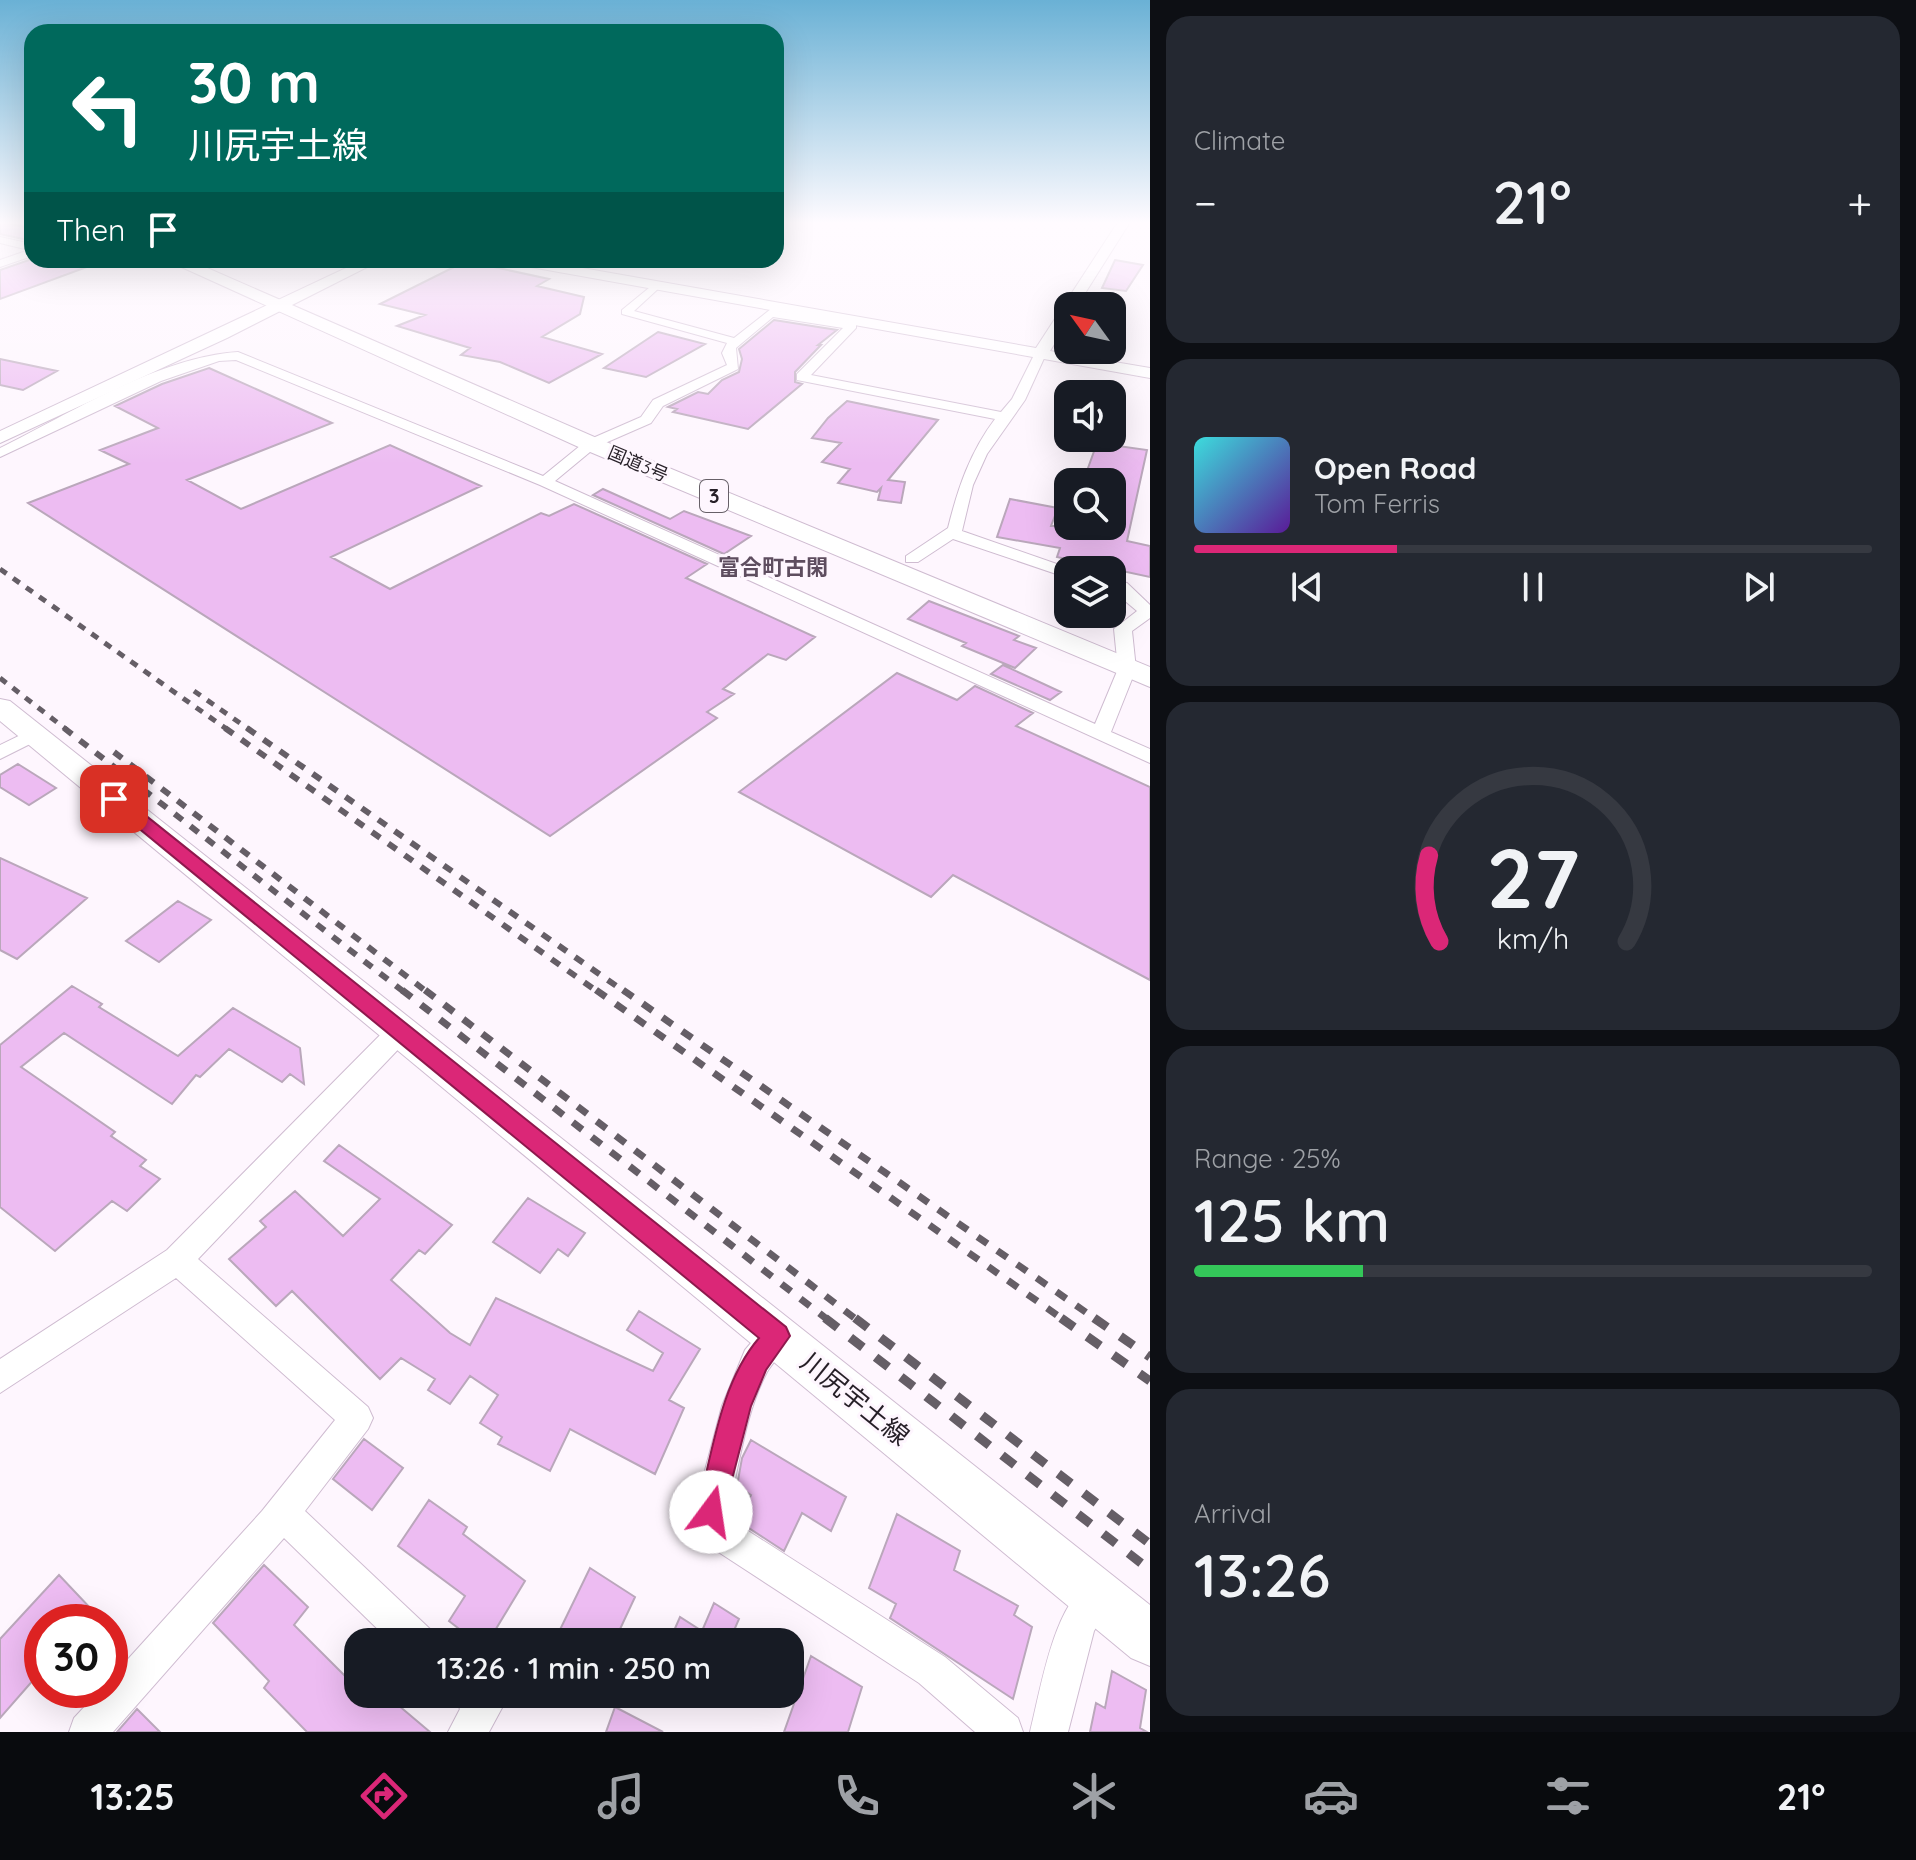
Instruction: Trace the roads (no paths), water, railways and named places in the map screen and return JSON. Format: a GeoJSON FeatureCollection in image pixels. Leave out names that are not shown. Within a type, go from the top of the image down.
{"type":"FeatureCollection","features":[{"type":"Feature","properties":{"kind":"highway","name":"国道3号"},"geometry":{"type":"LineString","coordinates":[[290,303],[601,440],[1134,664],[1150,656]]}},
{"type":"Feature","properties":{"kind":"highway","name":"国道3号"},"geometry":{"type":"LineString","coordinates":[[601,440],[912,559],[1134,664]]}},
{"type":"Feature","properties":{"kind":"main road","name":"川尻宇土線"},"geometry":{"type":"LineString","coordinates":[[0,707],[17,744],[401,1030],[1150,1639]]}},
{"type":"Feature","properties":{"kind":"street"},"geometry":{"type":"LineString","coordinates":[[0,438],[286,303]]}},
{"type":"Feature","properties":{"kind":"street"},"geometry":{"type":"LineString","coordinates":[[636,303],[626,312],[736,342]]}},
{"type":"Feature","properties":{"kind":"street"},"geometry":{"type":"LineString","coordinates":[[738,303],[852,326],[802,377],[1004,417]]}},
{"type":"Feature","properties":{"kind":"street"},"geometry":{"type":"LineString","coordinates":[[545,482],[601,440],[646,420],[664,399],[700,385],[734,366],[728,353],[736,342],[773,310]]}},
{"type":"Feature","properties":{"kind":"street"},"geometry":{"type":"LineString","coordinates":[[773,310],[1150,373]]}},
{"type":"Feature","properties":{"kind":"street"},"geometry":{"type":"LineString","coordinates":[[912,559],[955,530],[966,485],[980,454],[1018,400],[1054,332]]}},
{"type":"Feature","properties":{"kind":"street"},"geometry":{"type":"LineString","coordinates":[[0,453],[152,381],[205,359],[228,354],[545,482],[1150,757]]}},
{"type":"Feature","properties":{"kind":"street"},"geometry":{"type":"LineString","coordinates":[[951,533],[1054,568]]}},
{"type":"Feature","properties":{"kind":"street"},"geometry":{"type":"LineString","coordinates":[[1100,735],[1134,664],[1123,629],[1148,610],[1126,591]]}},
{"type":"Feature","properties":{"kind":"street"},"geometry":{"type":"LineString","coordinates":[[0,1377],[177,1260],[401,1030]]}},
{"type":"Feature","properties":{"kind":"street"},"geometry":{"type":"LineString","coordinates":[[88,1732],[282,1512],[357,1418],[177,1260]]}},
{"type":"Feature","properties":{"kind":"street"},"geometry":{"type":"LineString","coordinates":[[777,1336],[756,1361],[738,1406],[711,1512],[718,1532],[932,1670],[1004,1732]]}},
{"type":"Feature","properties":{"kind":"street"},"geometry":{"type":"LineString","coordinates":[[282,1512],[402,1628]]}},
{"type":"Feature","properties":{"kind":"street"},"geometry":{"type":"LineString","coordinates":[[1049,1732],[1078,1623],[1097,1596]]}},
{"type":"Feature","properties":{"kind":"street"},"geometry":{"type":"LineString","coordinates":[[467,1732],[483,1708]]}},
{"type":"Feature","properties":{"kind":"railway"},"geometry":{"type":"LineString","coordinates":[[0,569],[228,730]]}},
{"type":"Feature","properties":{"kind":"railway"},"geometry":{"type":"LineString","coordinates":[[0,678],[67,730]]}},
{"type":"Feature","properties":{"kind":"railway"},"geometry":{"type":"LineString","coordinates":[[194,691],[250,730]]}},
{"type":"Feature","properties":{"kind":"railway"},"geometry":{"type":"LineString","coordinates":[[64,728],[404,992]]}},
{"type":"Feature","properties":{"kind":"railway"},"geometry":{"type":"LineString","coordinates":[[225,728],[598,992]]}},
{"type":"Feature","properties":{"kind":"railway"},"geometry":{"type":"LineString","coordinates":[[247,728],[625,992]]}},
{"type":"Feature","properties":{"kind":"railway"},"geometry":{"type":"LineString","coordinates":[[114,752],[427,992]]}},
{"type":"Feature","properties":{"kind":"railway"},"geometry":{"type":"LineString","coordinates":[[402,990],[828,1320]]}},
{"type":"Feature","properties":{"kind":"railway"},"geometry":{"type":"LineString","coordinates":[[425,990],[857,1320]]}},
{"type":"Feature","properties":{"kind":"railway"},"geometry":{"type":"LineString","coordinates":[[596,990],[1064,1320]]}},
{"type":"Feature","properties":{"kind":"railway"},"geometry":{"type":"LineString","coordinates":[[623,990],[1097,1320]]}},
{"type":"Feature","properties":{"kind":"railway"},"geometry":{"type":"LineString","coordinates":[[825,1318],[1150,1570]]}},
{"type":"Feature","properties":{"kind":"railway"},"geometry":{"type":"LineString","coordinates":[[855,1318],[1150,1544]]}},
{"type":"Feature","properties":{"kind":"railway"},"geometry":{"type":"LineString","coordinates":[[1061,1318],[1150,1381]]}},
{"type":"Feature","properties":{"kind":"railway"},"geometry":{"type":"LineString","coordinates":[[1094,1318],[1150,1357]]}},
{"type":"Feature","properties":{"kind":"district","name":"富合町古閑"},"geometry":{"type":"Point","coordinates":[773,567]}}]}
